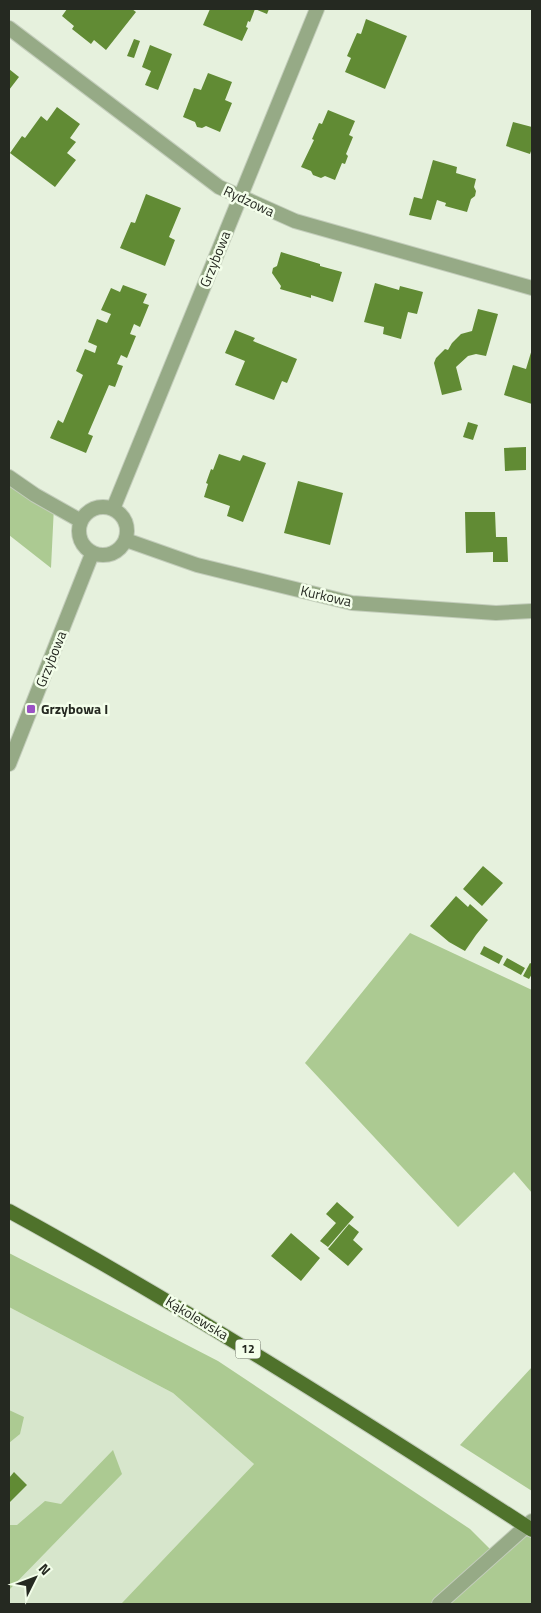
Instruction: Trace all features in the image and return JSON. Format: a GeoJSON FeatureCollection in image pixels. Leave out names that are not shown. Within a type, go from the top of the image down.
{"type":"FeatureCollection","features":[{"type":"Feature","properties":{"kind":"main road","name":"Kąkolewska"},"geometry":{"type":"LineString","coordinates":[[9,1211],[214,1328],[530,1526]]}},
{"type":"Feature","properties":{"kind":"street","name":"Grzybowa"},"geometry":{"type":"LineString","coordinates":[[113,509],[317,9]]}},
{"type":"Feature","properties":{"kind":"street","name":"Rydzowa"},"geometry":{"type":"LineString","coordinates":[[9,28],[219,188],[294,221],[532,288]]}},
{"type":"Feature","properties":{"kind":"street"},"geometry":{"type":"LineString","coordinates":[[9,477],[35,496],[81,520]]}},
{"type":"Feature","properties":{"kind":"street"},"geometry":{"type":"LineString","coordinates":[[98,507],[113,509],[124,518],[127,525],[126,540],[123,546],[112,554],[99,556],[92,554],[81,543],[79,528],[81,520],[85,514],[98,507]]}},
{"type":"Feature","properties":{"kind":"street","name":"Kurkowa"},"geometry":{"type":"LineString","coordinates":[[126,540],[197,565],[352,603],[496,613],[532,611]]}},
{"type":"Feature","properties":{"kind":"street","name":"Grzybowa"},"geometry":{"type":"LineString","coordinates":[[9,764],[92,554]]}},
{"type":"Feature","properties":{"kind":"street"},"geometry":{"type":"LineString","coordinates":[[439,1604],[530,1526]]}},
{"type":"Feature","properties":{"kind":"shaded area"},"geometry":{"type":"Polygon","coordinates":[[[9,1307],[173,1393],[254,1464],[121,1604],[9,1604],[9,1307]]]}},
{"type":"Feature","properties":{"kind":"green space"},"geometry":{"type":"Polygon","coordinates":[[[9,476],[54,506],[51,568],[9,535],[9,476]]]}},
{"type":"Feature","properties":{"kind":"green space"},"geometry":{"type":"Polygon","coordinates":[[[410,933],[532,990],[532,1193],[514,1172],[458,1227],[305,1063],[410,933]]]}},
{"type":"Feature","properties":{"kind":"green space"},"geometry":{"type":"Polygon","coordinates":[[[9,1253],[218,1361],[470,1529],[494,1553],[532,1518],[532,1604],[121,1604],[254,1464],[173,1393],[9,1307],[9,1253]]]}},
{"type":"Feature","properties":{"kind":"green space"},"geometry":{"type":"Polygon","coordinates":[[[532,1367],[532,1491],[460,1445],[532,1367]]]}},
{"type":"Feature","properties":{"kind":"green space"},"geometry":{"type":"Polygon","coordinates":[[[9,1410],[24,1417],[20,1434],[9,1443],[9,1410]]]}},
{"type":"Feature","properties":{"kind":"green space"},"geometry":{"type":"Polygon","coordinates":[[[113,1450],[122,1474],[9,1590],[9,1525],[17,1525],[45,1501],[61,1504],[113,1450]]]}},
{"type":"Feature","properties":{"kind":"building"},"geometry":{"type":"Polygon","coordinates":[[[67,9],[132,9],[136,12],[106,50],[94,40],[91,44],[72,29],[74,26],[62,16],[67,9]]]}},
{"type":"Feature","properties":{"kind":"building"},"geometry":{"type":"Polygon","coordinates":[[[210,9],[255,9],[250,22],[248,21],[246,27],[248,28],[242,41],[203,25],[210,9]]]}},
{"type":"Feature","properties":{"kind":"building"},"geometry":{"type":"Polygon","coordinates":[[[255,9],[269,9],[267,14],[255,9]]]}},
{"type":"Feature","properties":{"kind":"building"},"geometry":{"type":"Polygon","coordinates":[[[366,19],[407,36],[385,89],[345,72],[351,58],[347,56],[357,33],[361,34],[366,19]]]}},
{"type":"Feature","properties":{"kind":"building"},"geometry":{"type":"Polygon","coordinates":[[[134,39],[140,41],[134,58],[127,56],[134,39]]]}},
{"type":"Feature","properties":{"kind":"building"},"geometry":{"type":"Polygon","coordinates":[[[150,45],[172,54],[158,90],[145,85],[151,71],[142,67],[150,45]]]}},
{"type":"Feature","properties":{"kind":"building"},"geometry":{"type":"Polygon","coordinates":[[[9,69],[19,77],[9,90],[9,69]]]}},
{"type":"Feature","properties":{"kind":"building"},"geometry":{"type":"Polygon","coordinates":[[[208,73],[232,82],[225,100],[232,103],[220,132],[206,126],[202,128],[197,127],[195,122],[183,117],[194,88],[201,90],[208,73]]]}},
{"type":"Feature","properties":{"kind":"building"},"geometry":{"type":"Polygon","coordinates":[[[57,107],[80,124],[70,138],[76,142],[67,153],[76,160],[55,187],[10,153],[22,136],[25,138],[41,116],[47,121],[57,107]]]}},
{"type":"Feature","properties":{"kind":"building"},"geometry":{"type":"Polygon","coordinates":[[[328,110],[355,121],[349,135],[353,137],[346,154],[348,156],[345,164],[342,163],[335,180],[325,176],[321,178],[313,175],[311,171],[301,167],[314,140],[312,139],[319,123],[322,124],[328,110]]]}},
{"type":"Feature","properties":{"kind":"building"},"geometry":{"type":"Polygon","coordinates":[[[513,122],[532,127],[532,148],[530,154],[506,146],[513,122]]]}},
{"type":"Feature","properties":{"kind":"building"},"geometry":{"type":"Polygon","coordinates":[[[433,160],[457,167],[456,173],[476,179],[474,187],[476,191],[475,196],[471,199],[467,212],[445,206],[446,203],[437,200],[431,220],[409,215],[414,197],[422,199],[433,160]]]}},
{"type":"Feature","properties":{"kind":"building"},"geometry":{"type":"Polygon","coordinates":[[[146,194],[181,208],[169,237],[175,240],[165,266],[120,248],[131,222],[135,223],[146,194]]]}},
{"type":"Feature","properties":{"kind":"building"},"geometry":{"type":"Polygon","coordinates":[[[281,252],[342,272],[333,302],[311,295],[311,298],[280,289],[281,286],[272,273],[273,268],[277,266],[281,252]]]}},
{"type":"Feature","properties":{"kind":"building"},"geometry":{"type":"Polygon","coordinates":[[[375,283],[399,290],[400,286],[423,292],[417,314],[408,312],[401,339],[383,334],[384,327],[364,322],[375,283]]]}},
{"type":"Feature","properties":{"kind":"building"},"geometry":{"type":"Polygon","coordinates":[[[123,285],[147,294],[143,303],[149,305],[140,327],[134,324],[130,334],[136,336],[127,358],[121,355],[117,364],[123,366],[115,387],[109,385],[88,434],[93,436],[86,453],[50,438],[58,420],[63,423],[83,375],[76,371],[85,349],[95,353],[97,346],[88,342],[97,319],[107,323],[111,314],[101,310],[111,288],[120,292],[123,285]]]}},
{"type":"Feature","properties":{"kind":"building"},"geometry":{"type":"Polygon","coordinates":[[[478,309],[498,314],[486,356],[476,354],[468,356],[456,367],[462,390],[442,395],[434,363],[436,358],[445,349],[448,350],[461,334],[472,331],[478,309]]]}},
{"type":"Feature","properties":{"kind":"building"},"geometry":{"type":"Polygon","coordinates":[[[235,330],[255,338],[253,341],[297,359],[287,383],[282,381],[274,400],[235,385],[245,361],[225,353],[235,330]]]}},
{"type":"Feature","properties":{"kind":"building"},"geometry":{"type":"Polygon","coordinates":[[[532,349],[532,404],[504,395],[513,365],[526,369],[532,349]]]}},
{"type":"Feature","properties":{"kind":"building"},"geometry":{"type":"Polygon","coordinates":[[[468,422],[478,425],[473,440],[463,437],[468,422]]]}},
{"type":"Feature","properties":{"kind":"building"},"geometry":{"type":"Polygon","coordinates":[[[526,447],[526,470],[505,471],[504,448],[526,447]]]}},
{"type":"Feature","properties":{"kind":"building"},"geometry":{"type":"Polygon","coordinates":[[[219,454],[240,461],[243,455],[266,463],[243,522],[227,516],[230,506],[204,497],[208,484],[206,483],[219,454]]]}},
{"type":"Feature","properties":{"kind":"building"},"geometry":{"type":"Polygon","coordinates":[[[298,481],[343,493],[330,545],[284,533],[298,481]]]}},
{"type":"Feature","properties":{"kind":"building"},"geometry":{"type":"Polygon","coordinates":[[[465,512],[495,512],[496,537],[507,537],[508,562],[493,562],[493,552],[466,553],[465,512]]]}},
{"type":"Feature","properties":{"kind":"building"},"geometry":{"type":"Polygon","coordinates":[[[483,866],[503,883],[482,906],[463,889],[483,866]]]}},
{"type":"Feature","properties":{"kind":"building"},"geometry":{"type":"Polygon","coordinates":[[[456,896],[468,907],[470,904],[488,920],[465,951],[449,942],[430,926],[456,896]]]}},
{"type":"Feature","properties":{"kind":"building"},"geometry":{"type":"Polygon","coordinates":[[[484,946],[503,956],[499,964],[480,954],[484,946]]]}},
{"type":"Feature","properties":{"kind":"building"},"geometry":{"type":"Polygon","coordinates":[[[507,958],[525,968],[521,975],[503,965],[507,958]]]}},
{"type":"Feature","properties":{"kind":"building"},"geometry":{"type":"Polygon","coordinates":[[[530,963],[532,964],[532,974],[529,979],[523,976],[530,963]]]}},
{"type":"Feature","properties":{"kind":"building"},"geometry":{"type":"Polygon","coordinates":[[[337,1202],[354,1217],[328,1247],[320,1241],[336,1223],[326,1214],[337,1202]]]}},
{"type":"Feature","properties":{"kind":"building"},"geometry":{"type":"Polygon","coordinates":[[[349,1224],[359,1232],[353,1240],[363,1249],[348,1266],[328,1249],[349,1224]]]}},
{"type":"Feature","properties":{"kind":"building"},"geometry":{"type":"Polygon","coordinates":[[[291,1233],[320,1258],[301,1281],[271,1256],[291,1233]]]}},
{"type":"Feature","properties":{"kind":"building"},"geometry":{"type":"Polygon","coordinates":[[[14,1472],[27,1485],[9,1503],[9,1478],[14,1472]]]}},
{"type":"Feature","properties":{"kind":"place","name":"Grzybowa I"},"geometry":{"type":"Point","coordinates":[31,709]}}]}
